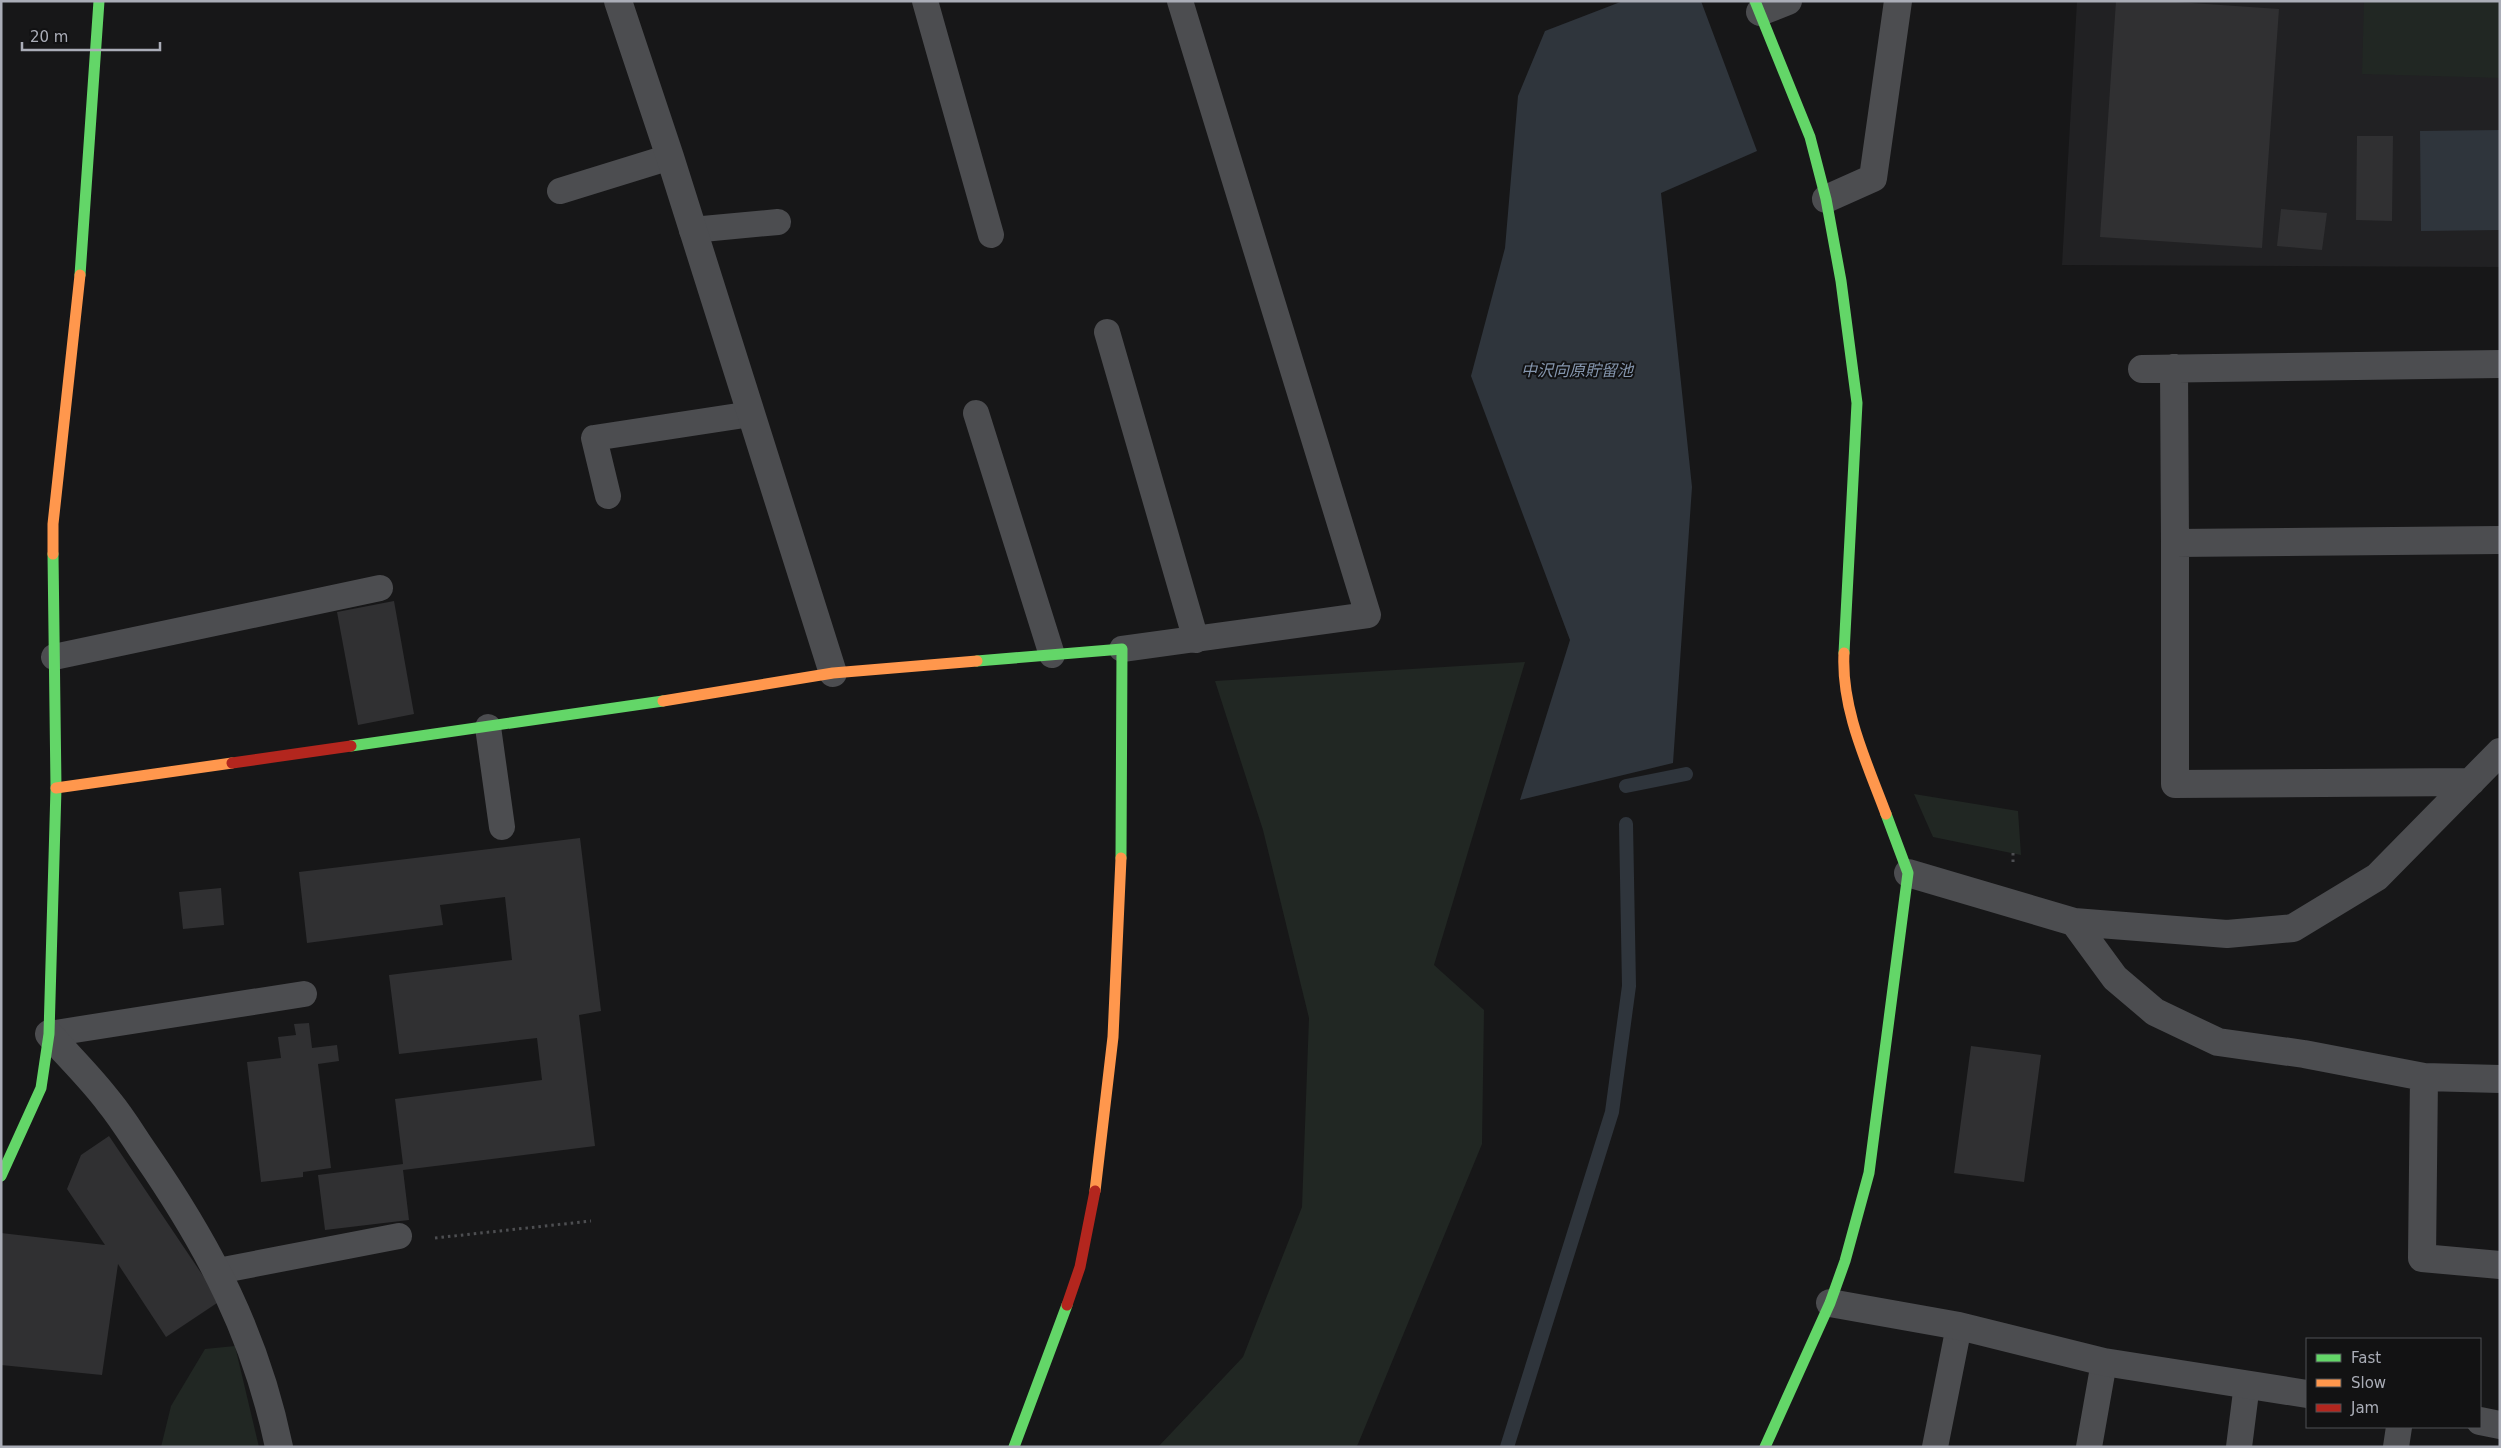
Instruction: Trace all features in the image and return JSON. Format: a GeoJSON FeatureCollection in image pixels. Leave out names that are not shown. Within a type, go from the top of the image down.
{"type":"FeatureCollection","features":[{"type":"Feature","properties":{"kind":"street"},"geometry":{"type":"LineString","coordinates":[[1,1176],[41,1088],[49,1034],[56,788],[53,524],[80,280],[100,1]]}},
{"type":"Feature","properties":{"kind":"street"},"geometry":{"type":"LineString","coordinates":[[618,1],[670,157],[833,673]]}},
{"type":"Feature","properties":{"kind":"street"},"geometry":{"type":"LineString","coordinates":[[1764,1447],[1830,1303],[1845,1260],[1869,1173],[1908,873],[1858,739],[1843,678],[1857,402],[1841,281],[1826,199],[1810,137],[1758,7],[1788,1]]}},
{"type":"Feature","properties":{"kind":"street"},"geometry":{"type":"LineString","coordinates":[[1826,199],[1873,178],[1898,1]]}},
{"type":"Feature","properties":{"kind":"street"},"geometry":{"type":"LineString","coordinates":[[2142,369],[2500,364]]}},
{"type":"Feature","properties":{"kind":"street"},"geometry":{"type":"LineString","coordinates":[[2174,368],[2175,784],[2471,782]]}},
{"type":"Feature","properties":{"kind":"street"},"geometry":{"type":"LineString","coordinates":[[2175,543],[2500,540]]}},
{"type":"Feature","properties":{"kind":"street"},"geometry":{"type":"LineString","coordinates":[[56,788],[488,727],[833,673],[1122,649],[1123,853],[1116,1017],[1104,1134],[1079,1269],[1027,1416],[1014,1447]]}},
{"type":"Feature","properties":{"kind":"street"},"geometry":{"type":"LineString","coordinates":[[1908,873],[2074,922],[2228,934],[2293,928],[2376,877],[2500,752]]}},
{"type":"Feature","properties":{"kind":"street"},"geometry":{"type":"LineString","coordinates":[[2074,922],[2115,978],[2155,1012],[2218,1042],[2304,1054],[2424,1078],[2500,1079]]}},
{"type":"Feature","properties":{"kind":"street"},"geometry":{"type":"LineString","coordinates":[[49,1034],[109,1102],[160,1176],[218,1271],[236,1309],[271,1411],[279,1447]]}},
{"type":"Feature","properties":{"kind":"street"},"geometry":{"type":"LineString","coordinates":[[2424,1078],[2422,1258],[2500,1265]]}},
{"type":"Feature","properties":{"kind":"street"},"geometry":{"type":"LineString","coordinates":[[1830,1303],[1959,1326],[2104,1362],[2306,1394]]}},
{"type":"Feature","properties":{"kind":"street"},"geometry":{"type":"LineString","coordinates":[[2481,1421],[2500,1425]]}},
{"type":"Feature","properties":{"kind":"lane"},"geometry":{"type":"LineString","coordinates":[[925,1],[991,236]]}},
{"type":"Feature","properties":{"kind":"lane"},"geometry":{"type":"LineString","coordinates":[[1122,649],[1368,615],[1180,1]]}},
{"type":"Feature","properties":{"kind":"lane"},"geometry":{"type":"LineString","coordinates":[[560,191],[670,157]]}},
{"type":"Feature","properties":{"kind":"lane"},"geometry":{"type":"LineString","coordinates":[[692,230],[778,222]]}},
{"type":"Feature","properties":{"kind":"lane"},"geometry":{"type":"LineString","coordinates":[[1107,332],[1196,640]]}},
{"type":"Feature","properties":{"kind":"lane"},"geometry":{"type":"LineString","coordinates":[[976,413],[1052,655]]}},
{"type":"Feature","properties":{"kind":"lane"},"geometry":{"type":"LineString","coordinates":[[608,496],[594,438],[751,414]]}},
{"type":"Feature","properties":{"kind":"lane"},"geometry":{"type":"LineString","coordinates":[[54,656],[380,588]]}},
{"type":"Feature","properties":{"kind":"lane"},"geometry":{"type":"LineString","coordinates":[[488,727],[502,827]]}},
{"type":"Feature","properties":{"kind":"lane"},"geometry":{"type":"LineString","coordinates":[[49,1034],[304,994]]}},
{"type":"Feature","properties":{"kind":"lane"},"geometry":{"type":"LineString","coordinates":[[218,1271],[399,1236]]}},
{"type":"Feature","properties":{"kind":"lane"},"geometry":{"type":"LineString","coordinates":[[1935,1447],[1959,1326]]}},
{"type":"Feature","properties":{"kind":"lane"},"geometry":{"type":"LineString","coordinates":[[2089,1447],[2104,1362]]}},
{"type":"Feature","properties":{"kind":"lane"},"geometry":{"type":"LineString","coordinates":[[2239,1447],[2247,1384]]}},
{"type":"Feature","properties":{"kind":"lane"},"geometry":{"type":"LineString","coordinates":[[2396,1447],[2399,1428]]}},
{"type":"Feature","properties":{"kind":"path"},"geometry":{"type":"LineString","coordinates":[[399,1236],[406,1241],[591,1220]]}},
{"type":"Feature","properties":{"kind":"shaded area"},"geometry":{"type":"Polygon","coordinates":[[[2077,1],[2500,1],[2500,267],[2062,265],[2077,1]]]}},
{"type":"Feature","properties":{"kind":"shaded area"},"geometry":{"type":"Polygon","coordinates":[[[2364,1],[2500,1],[2500,78],[2362,74],[2364,1]]]}},
{"type":"Feature","properties":{"kind":"shaded area"},"geometry":{"type":"Polygon","coordinates":[[[1525,662],[1434,965],[1484,1010],[1482,1144],[1358,1444],[1356,1447],[1158,1447],[1243,1357],[1302,1207],[1309,1018],[1263,830],[1215,681],[1525,662]]]}},
{"type":"Feature","properties":{"kind":"shaded area"},"geometry":{"type":"Polygon","coordinates":[[[1914,794],[2018,811],[2021,855],[1933,837],[1914,794]]]}},
{"type":"Feature","properties":{"kind":"shaded area"},"geometry":{"type":"Polygon","coordinates":[[[235,1346],[259,1447],[161,1447],[171,1406],[205,1349],[235,1346]]]}},
{"type":"Feature","properties":{"kind":"water","name":"中沢向原貯留池"},"geometry":{"type":"Polygon","coordinates":[[[1623,1],[1701,1],[1757,151],[1661,193],[1692,487],[1673,763],[1520,800],[1570,640],[1471,376],[1505,248],[1518,96],[1545,31],[1623,1]]]}},
{"type":"Feature","properties":{"kind":"water"},"geometry":{"type":"Polygon","coordinates":[[[2500,130],[2500,230],[2421,231],[2420,131],[2500,130]]]}},
{"type":"Feature","properties":{"kind":"building"},"geometry":{"type":"Polygon","coordinates":[[[2116,1],[2163,1],[2279,9],[2262,248],[2100,237],[2116,1]]]}},
{"type":"Feature","properties":{"kind":"building"},"geometry":{"type":"Polygon","coordinates":[[[2357,136],[2393,136],[2392,221],[2356,220],[2357,136]]]}},
{"type":"Feature","properties":{"kind":"building"},"geometry":{"type":"Polygon","coordinates":[[[2281,209],[2327,213],[2322,250],[2277,246],[2281,209]]]}},
{"type":"Feature","properties":{"kind":"building"},"geometry":{"type":"Polygon","coordinates":[[[394,601],[414,714],[358,725],[337,612],[394,601]]]}},
{"type":"Feature","properties":{"kind":"building"},"geometry":{"type":"Polygon","coordinates":[[[580,838],[601,1011],[579,1015],[595,1146],[403,1170],[409,1220],[325,1230],[318,1175],[403,1164],[395,1099],[542,1080],[537,1038],[399,1054],[389,975],[512,960],[505,897],[440,905],[443,925],[307,943],[299,872],[580,838]]]}},
{"type":"Feature","properties":{"kind":"building"},"geometry":{"type":"Polygon","coordinates":[[[221,888],[224,925],[183,929],[179,892],[221,888]]]}},
{"type":"Feature","properties":{"kind":"building"},"geometry":{"type":"Polygon","coordinates":[[[309,1023],[312,1048],[337,1045],[339,1061],[318,1064],[331,1168],[303,1172],[303,1177],[261,1182],[247,1062],[281,1058],[278,1037],[296,1035],[294,1024],[309,1023]]]}},
{"type":"Feature","properties":{"kind":"building"},"geometry":{"type":"Polygon","coordinates":[[[1971,1046],[2041,1055],[2024,1182],[1954,1173],[1971,1046]]]}},
{"type":"Feature","properties":{"kind":"building"},"geometry":{"type":"Polygon","coordinates":[[[109,1136],[220,1301],[166,1337],[118,1264],[102,1375],[1,1365],[1,1233],[105,1245],[67,1189],[81,1155],[109,1136]]]}},
{"type":"Feature","properties":{"kind":"waterway"},"geometry":{"type":"LineString","coordinates":[[1626,786],[1686,774]]}},
{"type":"Feature","properties":{"kind":"waterway"},"geometry":{"type":"LineString","coordinates":[[1507,1447],[1612,1112],[1629,986],[1626,824]]}},
{"type":"Feature","properties":{"kind":"traffic: fast"},"geometry":{"type":"LineString","coordinates":[[80,275],[99,1]]}},
{"type":"Feature","properties":{"kind":"traffic: fast"},"geometry":{"type":"LineString","coordinates":[[1755,1],[1810,137],[1826,199],[1841,281],[1857,403],[1844,653]]}},
{"type":"Feature","properties":{"kind":"traffic: fast"},"geometry":{"type":"LineString","coordinates":[[1,1176],[41,1088],[49,1034],[56,788],[53,554]]}},
{"type":"Feature","properties":{"kind":"traffic: fast"},"geometry":{"type":"LineString","coordinates":[[977,661],[1122,649],[1121,858]]}},
{"type":"Feature","properties":{"kind":"traffic: fast"},"geometry":{"type":"LineString","coordinates":[[351,746],[663,701]]}},
{"type":"Feature","properties":{"kind":"traffic: fast"},"geometry":{"type":"LineString","coordinates":[[1765,1447],[1830,1303],[1845,1261],[1869,1173],[1908,873],[1886,814]]}},
{"type":"Feature","properties":{"kind":"traffic: fast"},"geometry":{"type":"LineString","coordinates":[[1014,1447],[1067,1305]]}},
{"type":"Feature","properties":{"kind":"traffic: slow"},"geometry":{"type":"LineString","coordinates":[[53,554],[53,524],[80,275]]}},
{"type":"Feature","properties":{"kind":"traffic: slow"},"geometry":{"type":"LineString","coordinates":[[1844,653],[1844,674],[1851,715],[1886,814]]}},
{"type":"Feature","properties":{"kind":"traffic: slow"},"geometry":{"type":"LineString","coordinates":[[663,701],[833,673],[977,661]]}},
{"type":"Feature","properties":{"kind":"traffic: slow"},"geometry":{"type":"LineString","coordinates":[[56,788],[232,763]]}},
{"type":"Feature","properties":{"kind":"traffic: slow"},"geometry":{"type":"LineString","coordinates":[[1095,1191],[1113,1037],[1121,858]]}},
{"type":"Feature","properties":{"kind":"traffic: jam"},"geometry":{"type":"LineString","coordinates":[[232,763],[351,746]]}},
{"type":"Feature","properties":{"kind":"traffic: jam"},"geometry":{"type":"LineString","coordinates":[[1067,1305],[1080,1267],[1095,1191]]}}]}
